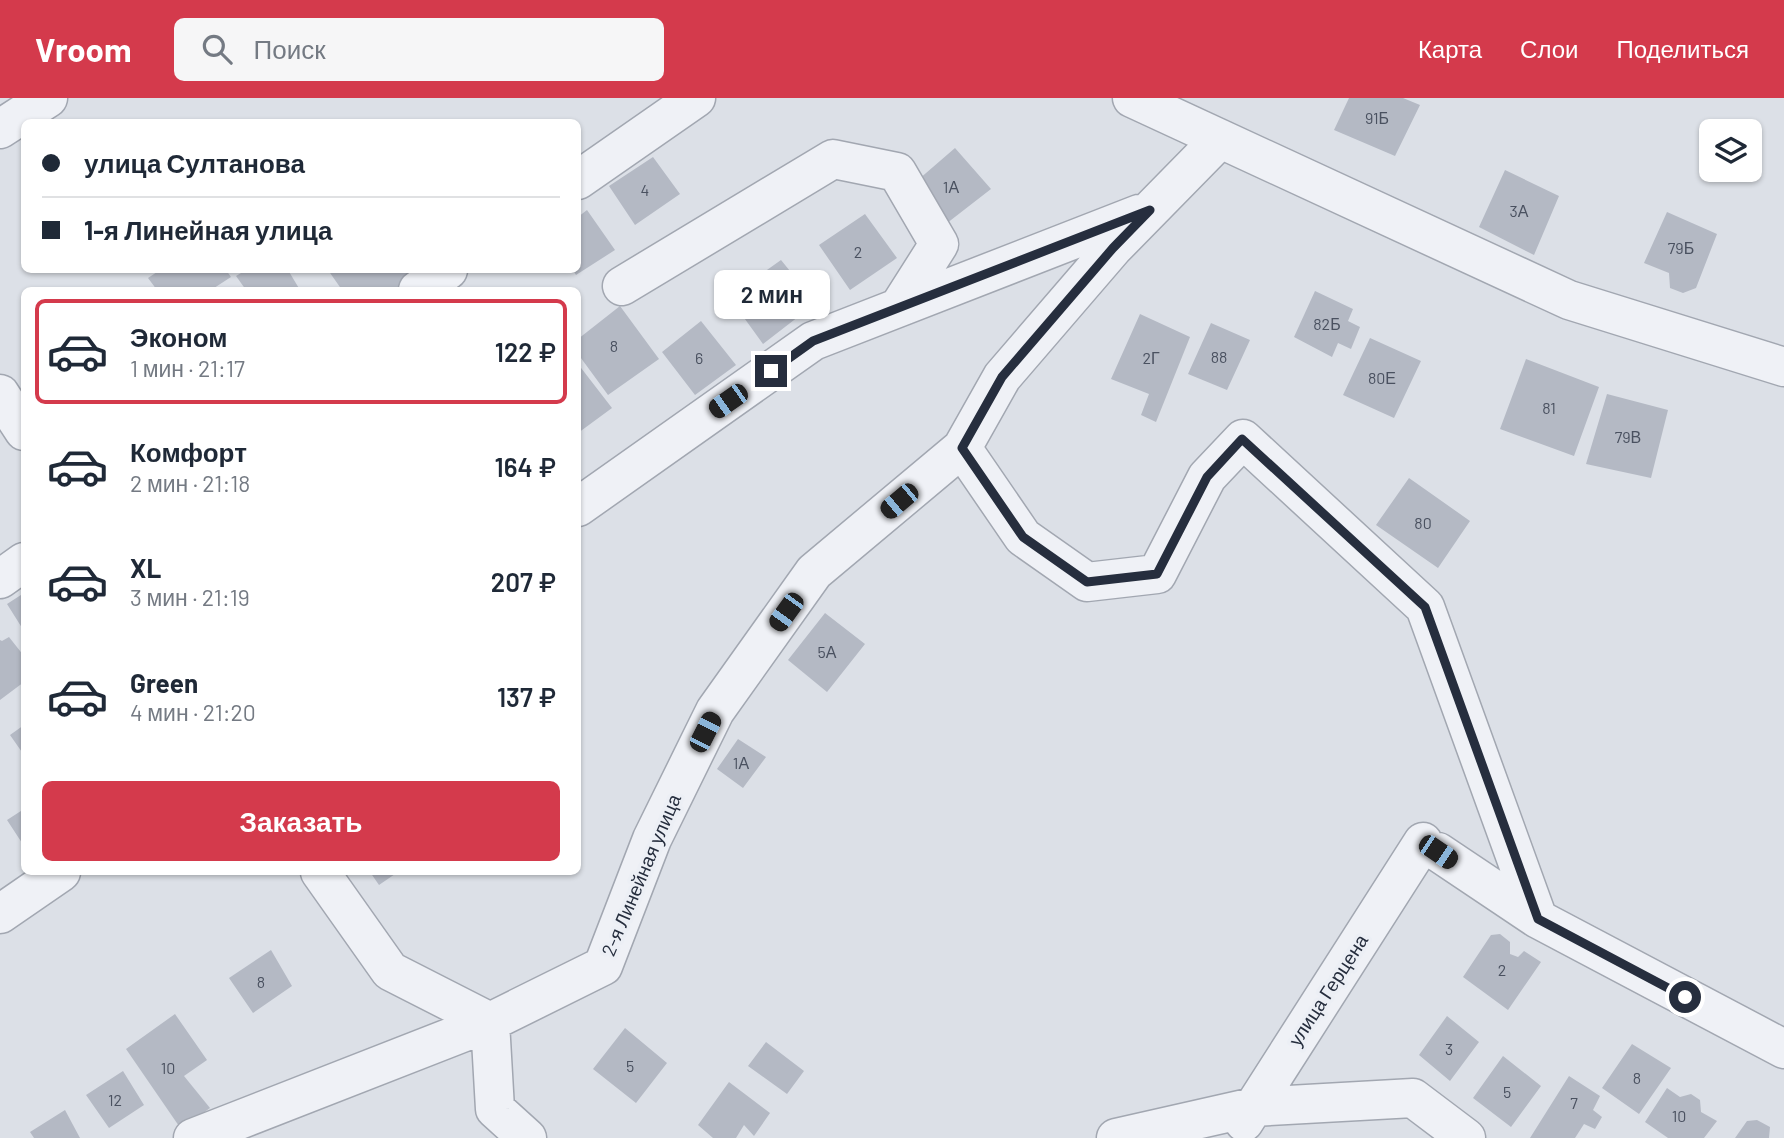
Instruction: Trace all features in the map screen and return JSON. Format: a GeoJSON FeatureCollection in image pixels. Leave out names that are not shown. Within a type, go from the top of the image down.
{"type":"FeatureCollection","features":[{"type":"Feature","properties":{"kind":"street"},"geometry":{"type":"LineString","coordinates":[[0,129],[48,98]]}},
{"type":"Feature","properties":{"kind":"street"},"geometry":{"type":"LineString","coordinates":[[581,178],[696,98]]}},
{"type":"Feature","properties":{"kind":"street"},"geometry":{"type":"LineString","coordinates":[[1132,98],[1569,300],[1784,367]]}},
{"type":"Feature","properties":{"kind":"street"},"geometry":{"type":"LineString","coordinates":[[1220,139],[1113,248],[1002,377],[962,448],[1023,537],[1087,582],[1157,574],[1207,477],[1242,439],[1425,607],[1538,919],[1784,1049]]}},
{"type":"Feature","properties":{"kind":"street"},"geometry":{"type":"LineString","coordinates":[[622,286],[833,159],[897,172],[939,244],[899,307]]}},
{"type":"Feature","properties":{"kind":"street"},"geometry":{"type":"LineString","coordinates":[[581,505],[813,341],[1150,210]]}},
{"type":"Feature","properties":{"kind":"street"},"geometry":{"type":"LineString","coordinates":[[422,287],[444,273]]}},
{"type":"Feature","properties":{"kind":"street"},"geometry":{"type":"LineString","coordinates":[[0,394],[21,426]]}},
{"type":"Feature","properties":{"kind":"street","name":"2-я Линейная улица"},"geometry":{"type":"LineString","coordinates":[[193,1138],[490,1022],[603,966],[652,839],[715,711],[814,572],[962,448]]}},
{"type":"Feature","properties":{"kind":"street"},"geometry":{"type":"LineString","coordinates":[[0,579],[21,564]]}},
{"type":"Feature","properties":{"kind":"street","name":"улица Герцена"},"geometry":{"type":"LineString","coordinates":[[1233,1138],[1431,847],[1538,919]]}},
{"type":"Feature","properties":{"kind":"street"},"geometry":{"type":"LineString","coordinates":[[0,914],[57,875]]}},
{"type":"Feature","properties":{"kind":"street"},"geometry":{"type":"LineString","coordinates":[[322,875],[390,971],[490,1022],[495,1109],[527,1138]]}},
{"type":"Feature","properties":{"kind":"street"},"geometry":{"type":"LineString","coordinates":[[1116,1138],[1253,1107],[1413,1098],[1466,1138]]}},
{"type":"Feature","properties":{"kind":"building"},"geometry":{"type":"Polygon","coordinates":[[[1349,98],[1403,98],[1420,105],[1395,156],[1334,130],[1349,98]]]}},
{"type":"Feature","properties":{"kind":"building"},"geometry":{"type":"Polygon","coordinates":[[[955,148],[991,189],[942,227],[911,186],[955,148]]]}},
{"type":"Feature","properties":{"kind":"building"},"geometry":{"type":"Polygon","coordinates":[[[653,157],[680,194],[635,225],[609,186],[653,157]]]}},
{"type":"Feature","properties":{"kind":"building"},"geometry":{"type":"Polygon","coordinates":[[[1505,170],[1559,196],[1534,255],[1479,227],[1505,170]]]}},
{"type":"Feature","properties":{"kind":"building"},"geometry":{"type":"Polygon","coordinates":[[[587,210],[615,250],[581,272],[581,215],[587,210]]]}},
{"type":"Feature","properties":{"kind":"building"},"geometry":{"type":"Polygon","coordinates":[[[1667,212],[1717,234],[1696,288],[1683,293],[1670,288],[1669,273],[1644,263],[1667,212]]]}},
{"type":"Feature","properties":{"kind":"building"},"geometry":{"type":"Polygon","coordinates":[[[865,214],[897,258],[850,290],[819,245],[865,214]]]}},
{"type":"Feature","properties":{"kind":"building"},"geometry":{"type":"Polygon","coordinates":[[[781,260],[816,303],[763,344],[729,297],[781,260]]]}},
{"type":"Feature","properties":{"kind":"building"},"geometry":{"type":"Polygon","coordinates":[[[156,273],[228,273],[231,277],[216,287],[155,287],[148,278],[156,273]]]}},
{"type":"Feature","properties":{"kind":"building"},"geometry":{"type":"Polygon","coordinates":[[[241,273],[290,273],[298,287],[244,287],[236,276],[241,273]]]}},
{"type":"Feature","properties":{"kind":"building"},"geometry":{"type":"Polygon","coordinates":[[[330,273],[422,273],[407,287],[340,287],[330,273]]]}},
{"type":"Feature","properties":{"kind":"building"},"geometry":{"type":"Polygon","coordinates":[[[1315,291],[1353,309],[1348,321],[1360,327],[1351,349],[1338,343],[1332,357],[1294,337],[1315,291]]]}},
{"type":"Feature","properties":{"kind":"building"},"geometry":{"type":"Polygon","coordinates":[[[620,306],[659,359],[608,395],[581,358],[581,337],[620,306]]]}},
{"type":"Feature","properties":{"kind":"building"},"geometry":{"type":"Polygon","coordinates":[[[1140,314],[1190,337],[1156,422],[1141,415],[1149,394],[1111,379],[1140,314]]]}},
{"type":"Feature","properties":{"kind":"building"},"geometry":{"type":"Polygon","coordinates":[[[701,321],[736,365],[695,395],[662,352],[701,321]]]}},
{"type":"Feature","properties":{"kind":"building"},"geometry":{"type":"Polygon","coordinates":[[[1211,323],[1250,340],[1227,390],[1188,374],[1211,323]]]}},
{"type":"Feature","properties":{"kind":"building"},"geometry":{"type":"Polygon","coordinates":[[[1370,338],[1421,361],[1394,418],[1343,395],[1370,338]]]}},
{"type":"Feature","properties":{"kind":"building"},"geometry":{"type":"Polygon","coordinates":[[[1526,359],[1599,387],[1574,456],[1500,429],[1526,359]]]}},
{"type":"Feature","properties":{"kind":"building"},"geometry":{"type":"Polygon","coordinates":[[[581,368],[612,408],[581,431],[581,368]]]}},
{"type":"Feature","properties":{"kind":"building"},"geometry":{"type":"Polygon","coordinates":[[[1607,394],[1668,410],[1651,478],[1586,464],[1607,394]]]}},
{"type":"Feature","properties":{"kind":"building"},"geometry":{"type":"Polygon","coordinates":[[[1409,478],[1470,521],[1438,568],[1376,525],[1409,478]]]}},
{"type":"Feature","properties":{"kind":"building"},"geometry":{"type":"Polygon","coordinates":[[[21,595],[21,626],[7,604],[21,595]]]}},
{"type":"Feature","properties":{"kind":"building"},"geometry":{"type":"Polygon","coordinates":[[[825,613],[865,644],[827,692],[788,660],[825,613]]]}},
{"type":"Feature","properties":{"kind":"building"},"geometry":{"type":"Polygon","coordinates":[[[9,637],[21,652],[21,684],[0,700],[0,640],[9,637]]]}},
{"type":"Feature","properties":{"kind":"building"},"geometry":{"type":"Polygon","coordinates":[[[21,727],[21,751],[10,735],[21,727]]]}},
{"type":"Feature","properties":{"kind":"building"},"geometry":{"type":"Polygon","coordinates":[[[738,739],[766,757],[743,788],[717,769],[738,739]]]}},
{"type":"Feature","properties":{"kind":"building"},"geometry":{"type":"Polygon","coordinates":[[[21,811],[21,841],[7,820],[21,811]]]}},
{"type":"Feature","properties":{"kind":"building"},"geometry":{"type":"Polygon","coordinates":[[[372,875],[394,875],[379,885],[372,875]]]}},
{"type":"Feature","properties":{"kind":"building"},"geometry":{"type":"Polygon","coordinates":[[[1500,934],[1510,942],[1510,954],[1518,957],[1524,951],[1541,962],[1508,1010],[1463,977],[1491,935],[1500,934]]]}},
{"type":"Feature","properties":{"kind":"building"},"geometry":{"type":"Polygon","coordinates":[[[271,950],[292,986],[253,1013],[229,978],[271,950]]]}},
{"type":"Feature","properties":{"kind":"building"},"geometry":{"type":"Polygon","coordinates":[[[175,1014],[207,1060],[184,1076],[210,1108],[181,1129],[126,1049],[175,1014]]]}},
{"type":"Feature","properties":{"kind":"building"},"geometry":{"type":"Polygon","coordinates":[[[1447,1016],[1479,1042],[1450,1081],[1419,1055],[1447,1016]]]}},
{"type":"Feature","properties":{"kind":"building"},"geometry":{"type":"Polygon","coordinates":[[[625,1028],[667,1063],[636,1103],[593,1069],[625,1028]]]}},
{"type":"Feature","properties":{"kind":"building"},"geometry":{"type":"Polygon","coordinates":[[[766,1042],[804,1071],[787,1094],[748,1066],[766,1042]]]}},
{"type":"Feature","properties":{"kind":"building"},"geometry":{"type":"Polygon","coordinates":[[[1632,1044],[1671,1068],[1639,1114],[1602,1088],[1632,1044]]]}},
{"type":"Feature","properties":{"kind":"building"},"geometry":{"type":"Polygon","coordinates":[[[1503,1056],[1541,1086],[1511,1127],[1473,1098],[1503,1056]]]}},
{"type":"Feature","properties":{"kind":"building"},"geometry":{"type":"Polygon","coordinates":[[[123,1071],[144,1105],[109,1128],[86,1095],[123,1071]]]}},
{"type":"Feature","properties":{"kind":"building"},"geometry":{"type":"Polygon","coordinates":[[[1569,1076],[1600,1096],[1593,1110],[1602,1117],[1595,1129],[1584,1124],[1575,1138],[1530,1138],[1569,1076]]]}},
{"type":"Feature","properties":{"kind":"building"},"geometry":{"type":"Polygon","coordinates":[[[729,1082],[770,1113],[754,1136],[744,1125],[736,1138],[713,1138],[698,1125],[729,1082]]]}},
{"type":"Feature","properties":{"kind":"building"},"geometry":{"type":"Polygon","coordinates":[[[1667,1088],[1680,1097],[1691,1094],[1700,1100],[1701,1112],[1717,1121],[1704,1138],[1668,1138],[1645,1122],[1667,1088]]]}},
{"type":"Feature","properties":{"kind":"building"},"geometry":{"type":"Polygon","coordinates":[[[65,1110],[80,1138],[34,1138],[30,1132],[65,1110]]]}},
{"type":"Feature","properties":{"kind":"building"},"geometry":{"type":"Polygon","coordinates":[[[1757,1120],[1770,1127],[1769,1138],[1735,1138],[1747,1121],[1757,1120]]]}},
{"type":"Feature","properties":{"kind":"route"},"geometry":{"type":"LineString","coordinates":[[771,371],[813,341],[1150,210],[1113,248],[1002,377],[962,448],[1023,537],[1087,582],[1157,574],[1207,477],[1242,439],[1425,607],[1538,919],[1685,997]]}}]}
